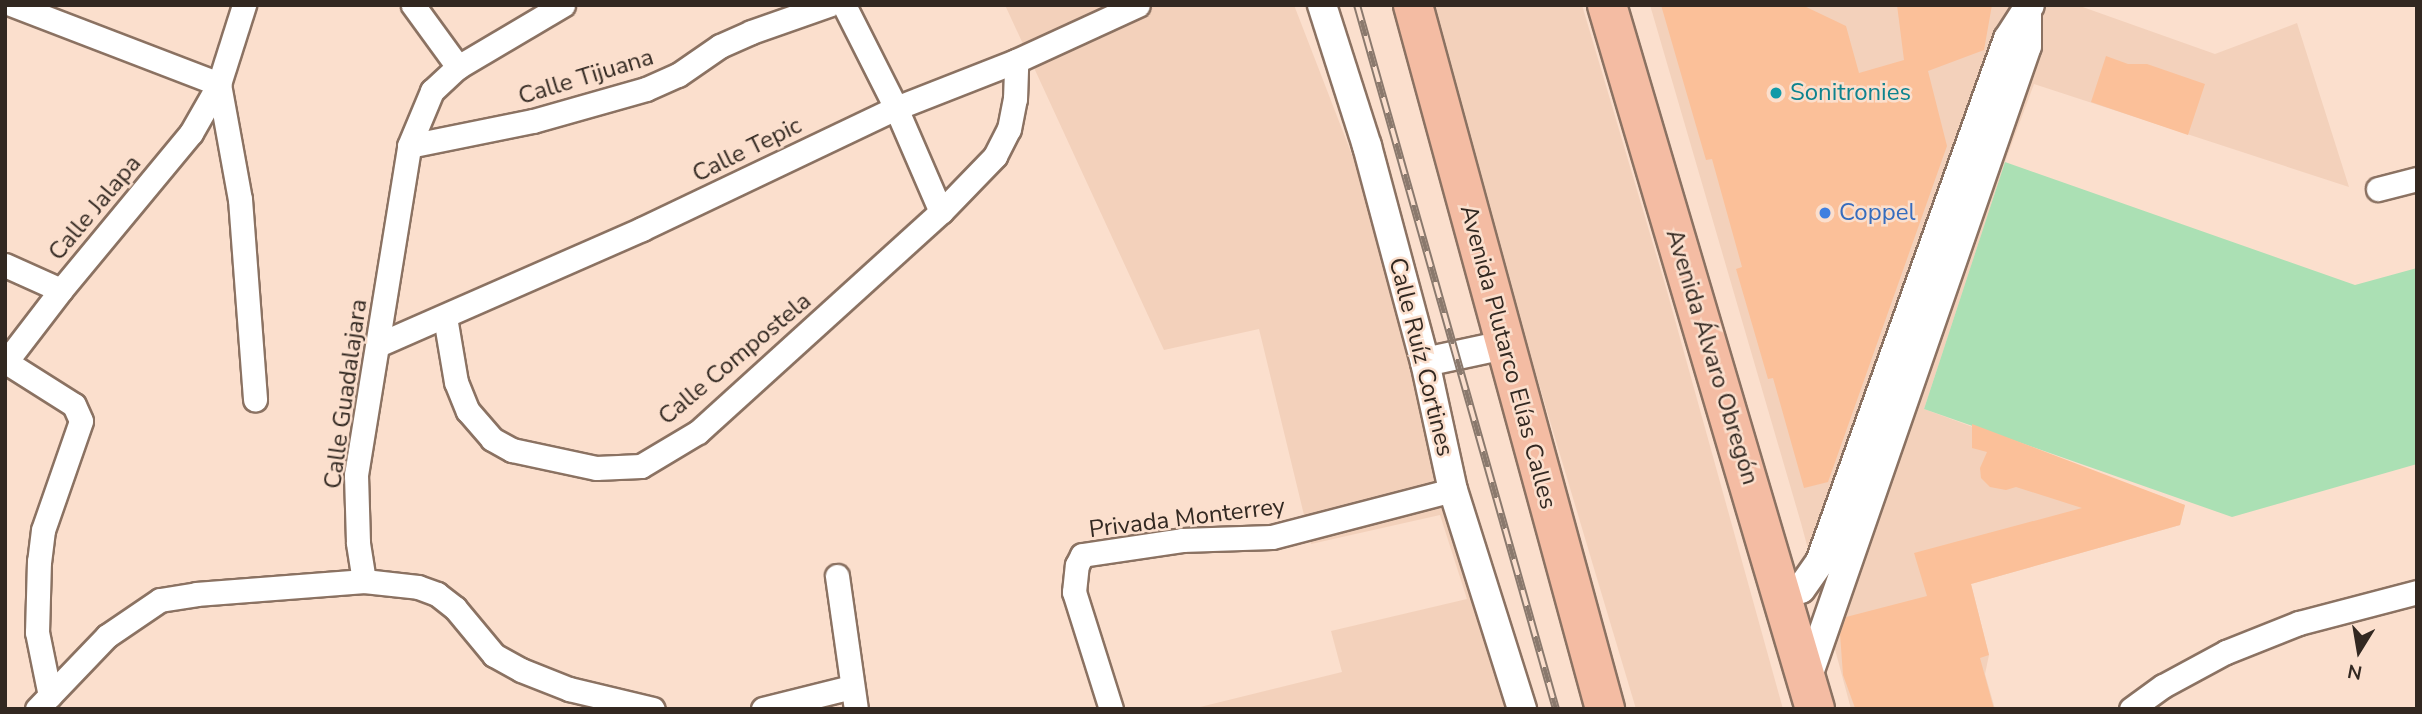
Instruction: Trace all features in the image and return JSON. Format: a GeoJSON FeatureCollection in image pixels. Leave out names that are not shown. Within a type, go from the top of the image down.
{"type":"FeatureCollection","features":[{"type":"Feature","properties":{"kind":"highway","name":"Avenida Plutarco Elías Calles"},"geometry":{"type":"LineString","coordinates":[[1413,5],[1605,709]]}},
{"type":"Feature","properties":{"kind":"highway","name":"Avenida Álvaro Obregón"},"geometry":{"type":"LineString","coordinates":[[1606,5],[1811,694]]}},
{"type":"Feature","properties":{"kind":"street"},"geometry":{"type":"LineString","coordinates":[[13,5],[219,83],[240,199],[255,398]]}},
{"type":"Feature","properties":{"kind":"street","name":"Calle Jalapa"},"geometry":{"type":"LineString","coordinates":[[6,363],[61,290],[191,133],[219,83],[244,5]]}},
{"type":"Feature","properties":{"kind":"street"},"geometry":{"type":"LineString","coordinates":[[413,5],[458,67]]}},
{"type":"Feature","properties":{"kind":"street","name":"Calle Guadalajara"},"geometry":{"type":"LineString","coordinates":[[364,581],[358,542],[356,475],[418,144],[432,92],[458,67],[563,5]]}},
{"type":"Feature","properties":{"kind":"street","name":"Calle Tijuana"},"geometry":{"type":"LineString","coordinates":[[418,144],[533,121],[646,89],[678,75],[720,46],[828,5]]}},
{"type":"Feature","properties":{"kind":"street"},"geometry":{"type":"LineString","coordinates":[[844,5],[896,108],[941,212]]}},
{"type":"Feature","properties":{"kind":"street","name":"Calle Tepic"},"geometry":{"type":"LineString","coordinates":[[380,344],[642,229],[896,108],[1016,61],[1138,5]]}},
{"type":"Feature","properties":{"kind":"street","name":"Calle Ruíz Cortines"},"geometry":{"type":"LineString","coordinates":[[1322,5],[1367,146],[1425,362],[1453,490],[1522,709]]}},
{"type":"Feature","properties":{"kind":"street"},"geometry":{"type":"LineString","coordinates":[[1783,593],[1801,589],[1820,562],[2008,39],[2028,9]]}},
{"type":"Feature","properties":{"kind":"street"},"geometry":{"type":"LineString","coordinates":[[1811,694],[2027,46],[2028,9]]}},
{"type":"Feature","properties":{"kind":"street","name":"Calle Compostela"},"geometry":{"type":"LineString","coordinates":[[445,317],[456,382],[468,411],[492,439],[512,450],[596,468],[641,466],[698,432],[941,212],[995,156],[1009,129],[1015,99],[1016,61]]}},
{"type":"Feature","properties":{"kind":"street"},"geometry":{"type":"LineString","coordinates":[[2378,189],[2417,178]]}},
{"type":"Feature","properties":{"kind":"street"},"geometry":{"type":"LineString","coordinates":[[5,265],[61,290]]}},
{"type":"Feature","properties":{"kind":"street"},"geometry":{"type":"LineString","coordinates":[[1425,362],[1504,345]]}},
{"type":"Feature","properties":{"kind":"street"},"geometry":{"type":"LineString","coordinates":[[6,363],[74,405],[81,421],[43,530],[38,561],[37,632],[43,702]]}},
{"type":"Feature","properties":{"kind":"street","name":"Privada Monterrey"},"geometry":{"type":"LineString","coordinates":[[1111,709],[1074,592],[1077,565],[1082,555],[1182,540],[1272,537],[1453,490]]}},
{"type":"Feature","properties":{"kind":"street"},"geometry":{"type":"LineString","coordinates":[[763,709],[853,698],[837,576]]}},
{"type":"Feature","properties":{"kind":"street"},"geometry":{"type":"LineString","coordinates":[[43,702],[107,636],[160,600],[196,594],[364,581],[418,587],[438,594],[455,608],[494,655],[521,670],[569,690],[653,709]]}},
{"type":"Feature","properties":{"kind":"street"},"geometry":{"type":"LineString","coordinates":[[2131,709],[2163,685],[2226,652],[2299,623],[2417,592]]}},
{"type":"Feature","properties":{"kind":"shaded area"},"geometry":{"type":"Polygon","coordinates":[[[1005,5],[1294,5],[1359,173],[1510,709],[1192,709],[1342,672],[1331,631],[1467,599],[1440,515],[1311,544],[1259,329],[1164,350],[1005,5]]]}},
{"type":"Feature","properties":{"kind":"shaded area"},"geometry":{"type":"Polygon","coordinates":[[[1434,5],[1582,5],[1667,291],[1783,709],[1636,709],[1524,334],[1434,5]]]}},
{"type":"Feature","properties":{"kind":"shaded area"},"geometry":{"type":"Polygon","coordinates":[[[1650,5],[2077,5],[2215,54],[2297,23],[2349,187],[2034,84],[2005,162],[1924,409],[2185,505],[2180,525],[1971,584],[1989,655],[1985,674],[1995,709],[1851,709],[1801,523],[1650,5]]]}},
{"type":"Feature","properties":{"kind":"green space"},"geometry":{"type":"Polygon","coordinates":[[[2005,162],[2355,285],[2417,268],[2417,464],[2232,517],[1924,409],[2005,162]]]}},
{"type":"Feature","properties":{"kind":"building","name":"Coppel"},"geometry":{"type":"Polygon","coordinates":[[[1661,5],[1802,5],[1846,26],[1859,73],[1904,60],[1897,5],[1992,5],[1984,50],[1928,71],[1947,146],[1828,482],[1804,488],[1773,378],[1768,379],[1736,269],[1742,267],[1712,159],[1706,160],[1661,5]]]}},
{"type":"Feature","properties":{"kind":"building"},"geometry":{"type":"Polygon","coordinates":[[[2106,56],[2128,64],[2147,64],[2205,84],[2188,135],[2091,102],[2106,56]]]}},
{"type":"Feature","properties":{"kind":"building"},"geometry":{"type":"Polygon","coordinates":[[[1972,424],[2185,505],[2180,525],[1971,584],[1989,655],[1980,658],[1994,709],[1855,708],[1843,675],[1840,634],[1846,617],[1927,596],[1914,553],[2082,508],[2016,487],[2006,490],[1990,487],[1981,478],[1980,468],[1987,452],[1972,448],[1972,424]]]}},
{"type":"Feature","properties":{"kind":"railway"},"geometry":{"type":"LineString","coordinates":[[1357,5],[1556,709]]}},
{"type":"Feature","properties":{"kind":"place","name":"Sonitronies"},"geometry":{"type":"Point","coordinates":[1776,93]}},
{"type":"Feature","properties":{"kind":"place","name":"Coppel"},"geometry":{"type":"Point","coordinates":[1825,213]}}]}
